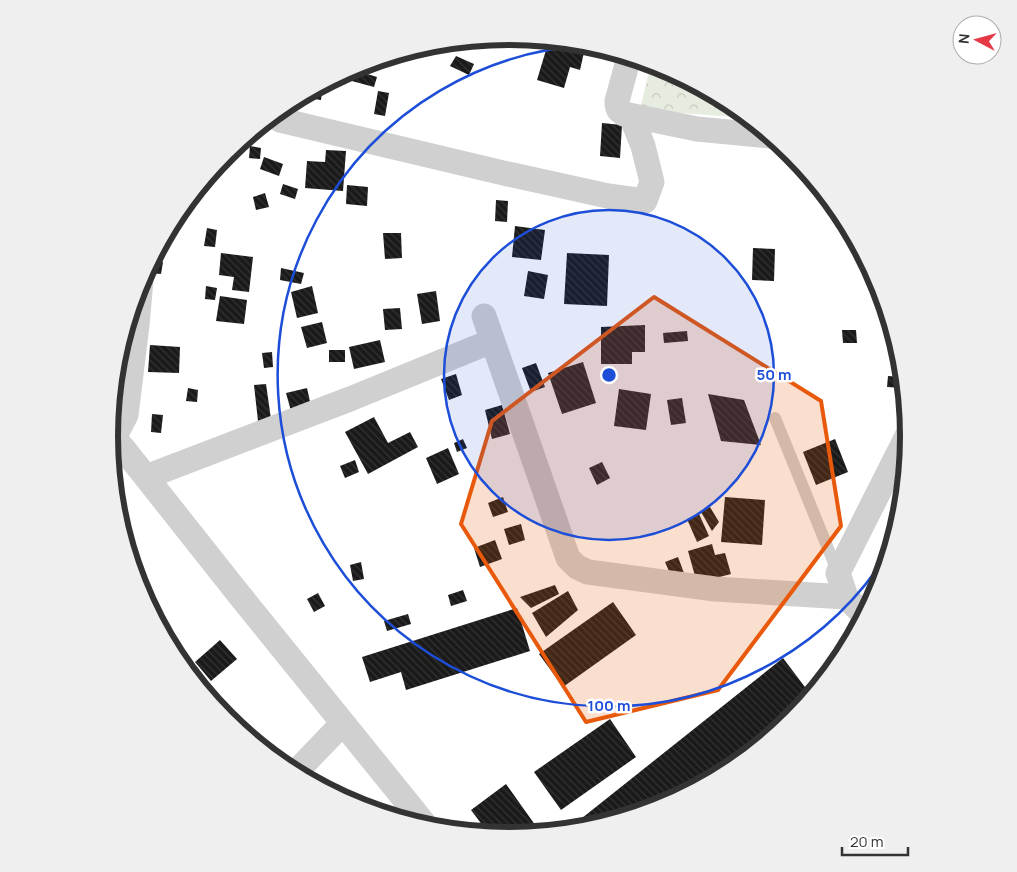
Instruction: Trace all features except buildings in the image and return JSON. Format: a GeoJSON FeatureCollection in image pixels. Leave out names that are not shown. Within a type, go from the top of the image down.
{"type":"FeatureCollection","features":[{"type":"Feature","properties":{"kind":"street"},"geometry":{"type":"LineString","coordinates":[[627,64],[617,101],[617,107],[620,112],[697,130],[758,135]]}},
{"type":"Feature","properties":{"kind":"street"},"geometry":{"type":"LineString","coordinates":[[282,117],[508,174],[608,196],[645,200],[652,182],[643,146],[631,116]]}},
{"type":"Feature","properties":{"kind":"street"},"geometry":{"type":"LineString","coordinates":[[118,427],[126,414],[138,309]]}},
{"type":"Feature","properties":{"kind":"street"},"geometry":{"type":"LineString","coordinates":[[484,316],[568,558],[577,567],[588,572],[715,589],[846,597]]}},
{"type":"Feature","properties":{"kind":"street"},"geometry":{"type":"LineString","coordinates":[[146,477],[350,399],[492,341]]}},
{"type":"Feature","properties":{"kind":"street"},"geometry":{"type":"LineString","coordinates":[[118,444],[418,816]]}},
{"type":"Feature","properties":{"kind":"street"},"geometry":{"type":"LineString","coordinates":[[859,610],[846,597],[838,573],[899,451]]}},
{"type":"Feature","properties":{"kind":"street"},"geometry":{"type":"LineString","coordinates":[[301,767],[343,723]]}},
{"type":"Feature","properties":{"kind":"lane"},"geometry":{"type":"LineString","coordinates":[[775,418],[838,573]]}},
{"type":"Feature","properties":{"kind":"highlighted area"},"geometry":{"type":"Polygon","coordinates":[[[654,297],[821,401],[841,526],[718,690],[586,722],[461,524],[492,421],[654,297]]]}},
{"type":"Feature","properties":{"kind":"green space"},"geometry":{"type":"Polygon","coordinates":[[[649,72],[704,97],[734,117],[640,110],[649,72]]]}}]}
